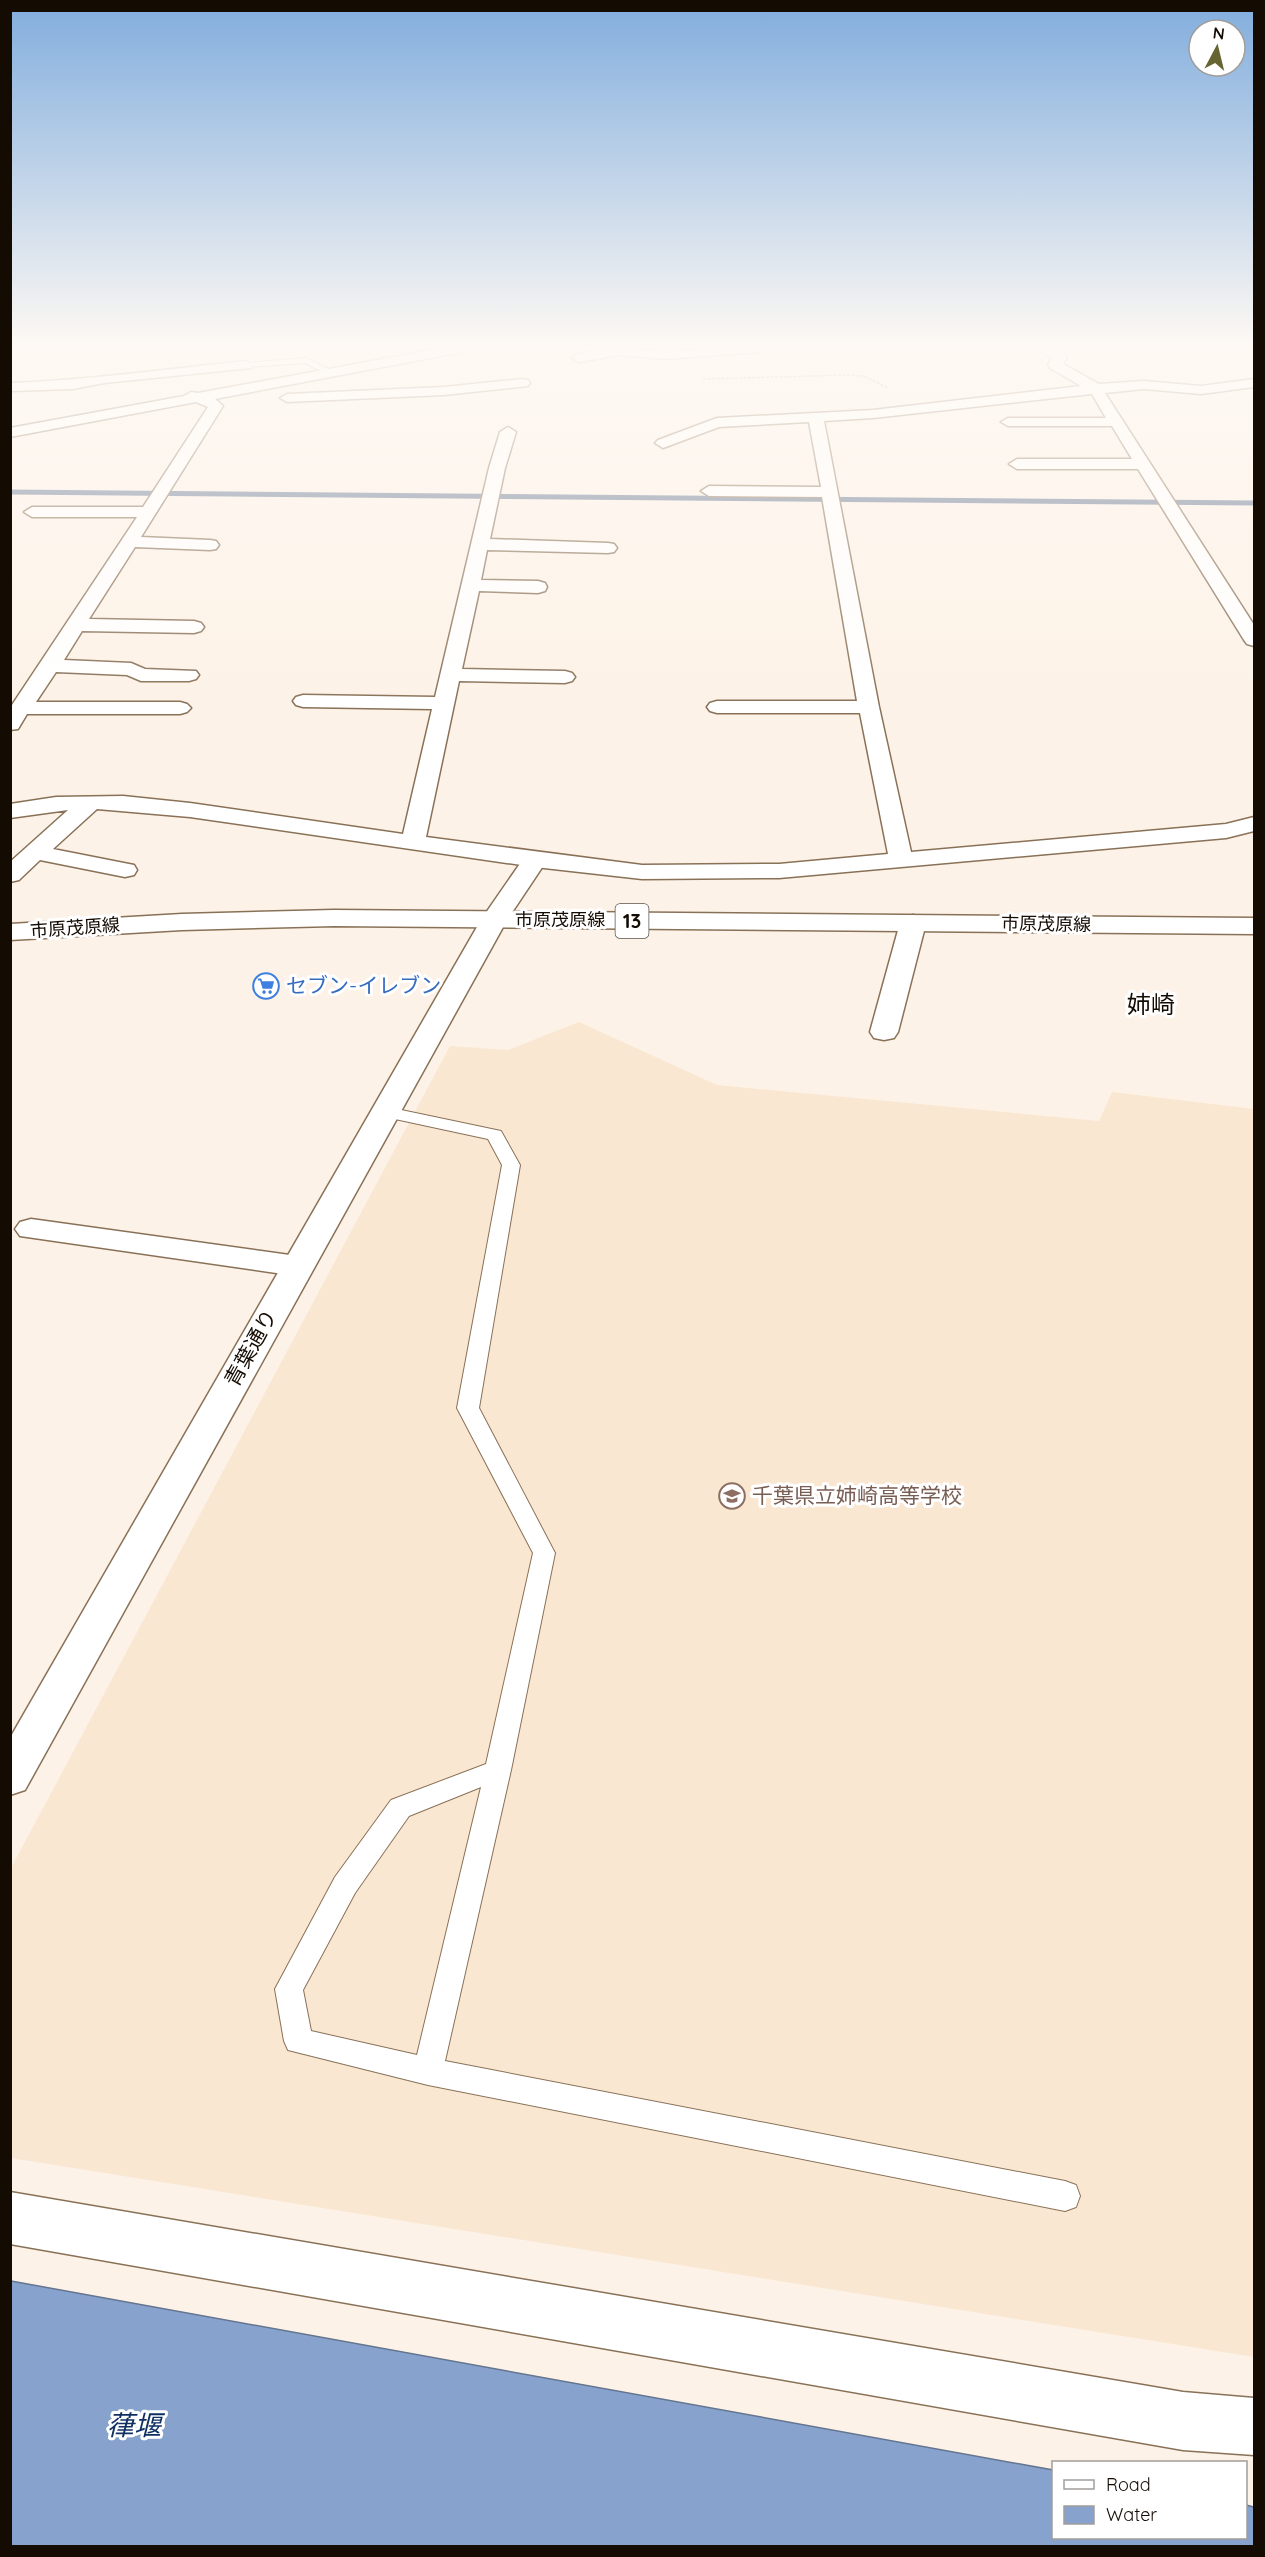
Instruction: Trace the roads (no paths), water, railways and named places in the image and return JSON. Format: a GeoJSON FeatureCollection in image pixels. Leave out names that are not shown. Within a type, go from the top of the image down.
{"type":"FeatureCollection","features":[{"type":"Feature","properties":{"kind":"street"},"geometry":{"type":"LineString","coordinates":[[16,716],[91,604],[177,467]]}},
{"type":"Feature","properties":{"kind":"street"},"geometry":{"type":"LineString","coordinates":[[413,841],[470,585],[499,467]]}},
{"type":"Feature","properties":{"kind":"street"},"geometry":{"type":"LineString","coordinates":[[825,467],[869,707],[902,861]]}},
{"type":"Feature","properties":{"kind":"street"},"geometry":{"type":"LineString","coordinates":[[1145,467],[1254,640]]}},
{"type":"Feature","properties":{"kind":"street"},"geometry":{"type":"LineString","coordinates":[[709,491],[829,492]]}},
{"type":"Feature","properties":{"kind":"street"},"geometry":{"type":"LineString","coordinates":[[32,512],[148,512]]}},
{"type":"Feature","properties":{"kind":"street"},"geometry":{"type":"LineString","coordinates":[[130,542],[210,545]]}},
{"type":"Feature","properties":{"kind":"street"},"geometry":{"type":"LineString","coordinates":[[480,544],[608,548]]}},
{"type":"Feature","properties":{"kind":"street"},"geometry":{"type":"LineString","coordinates":[[470,585],[538,587]]}},
{"type":"Feature","properties":{"kind":"street"},"geometry":{"type":"LineString","coordinates":[[91,604],[114,604]]}},
{"type":"Feature","properties":{"kind":"street"},"geometry":{"type":"LineString","coordinates":[[77,625],[195,627]]}},
{"type":"Feature","properties":{"kind":"street"},"geometry":{"type":"LineString","coordinates":[[50,666],[130,669],[141,675],[189,675]]}},
{"type":"Feature","properties":{"kind":"street"},"geometry":{"type":"LineString","coordinates":[[450,675],[565,677]]}},
{"type":"Feature","properties":{"kind":"street"},"geometry":{"type":"LineString","coordinates":[[303,702],[443,703]]}},
{"type":"Feature","properties":{"kind":"street"},"geometry":{"type":"LineString","coordinates":[[717,707],[869,707]]}},
{"type":"Feature","properties":{"kind":"street"},"geometry":{"type":"LineString","coordinates":[[16,716],[180,708]]}},
{"type":"Feature","properties":{"kind":"street"},"geometry":{"type":"LineString","coordinates":[[10,874],[91,801]]}},
{"type":"Feature","properties":{"kind":"street"},"geometry":{"type":"LineString","coordinates":[[10,811],[91,801],[190,810],[535,860],[642,872],[779,871],[1226,831],[1254,824]]}},
{"type":"Feature","properties":{"kind":"street"},"geometry":{"type":"LineString","coordinates":[[1226,831],[1254,836]]}},
{"type":"Feature","properties":{"kind":"street"},"geometry":{"type":"LineString","coordinates":[[34,852],[125,870]]}},
{"type":"Feature","properties":{"kind":"street","name":"青葉通り"},"geometry":{"type":"LineString","coordinates":[[10,1778],[494,920],[535,860]]}},
{"type":"Feature","properties":{"kind":"street","name":"市原茂原線"},"geometry":{"type":"LineString","coordinates":[[10,932],[261,919],[1254,926]]}},
{"type":"Feature","properties":{"kind":"street"},"geometry":{"type":"LineString","coordinates":[[884,1032],[913,923]]}},
{"type":"Feature","properties":{"kind":"street"},"geometry":{"type":"LineString","coordinates":[[31,1229],[297,1266]]}},
{"type":"Feature","properties":{"kind":"street"},"geometry":{"type":"LineString","coordinates":[[10,2218],[1183,2421],[1254,2427]]}},
{"type":"Feature","properties":{"kind":"lane"},"geometry":{"type":"LineString","coordinates":[[387,1112],[495,1135],[512,1165],[468,1408],[544,1554],[498,1770],[428,2071]]}},
{"type":"Feature","properties":{"kind":"lane"},"geometry":{"type":"LineString","coordinates":[[498,1770],[400,1808],[345,1885],[289,1989],[298,2041],[428,2071],[1065,2196]]}},
{"type":"Feature","properties":{"kind":"water","name":"葎堰"},"geometry":{"type":"Polygon","coordinates":[[[11,2281],[1052,2470],[1052,2539],[1247,2539],[1247,2505],[1254,2507],[1254,2546],[11,2546],[11,2281]]]}},
{"type":"Feature","properties":{"kind":"waterway"},"geometry":{"type":"LineString","coordinates":[[10,492],[1254,503]]}},
{"type":"Feature","properties":{"kind":"place","name":"セブン-イレブン"},"geometry":{"type":"Point","coordinates":[266,986]}},
{"type":"Feature","properties":{"kind":"place","name":"千葉県立姉崎高等学校"},"geometry":{"type":"Point","coordinates":[732,1496]}},
{"type":"Feature","properties":{"kind":"district","name":"姉崎"},"geometry":{"type":"Point","coordinates":[1151,1005]}}]}
